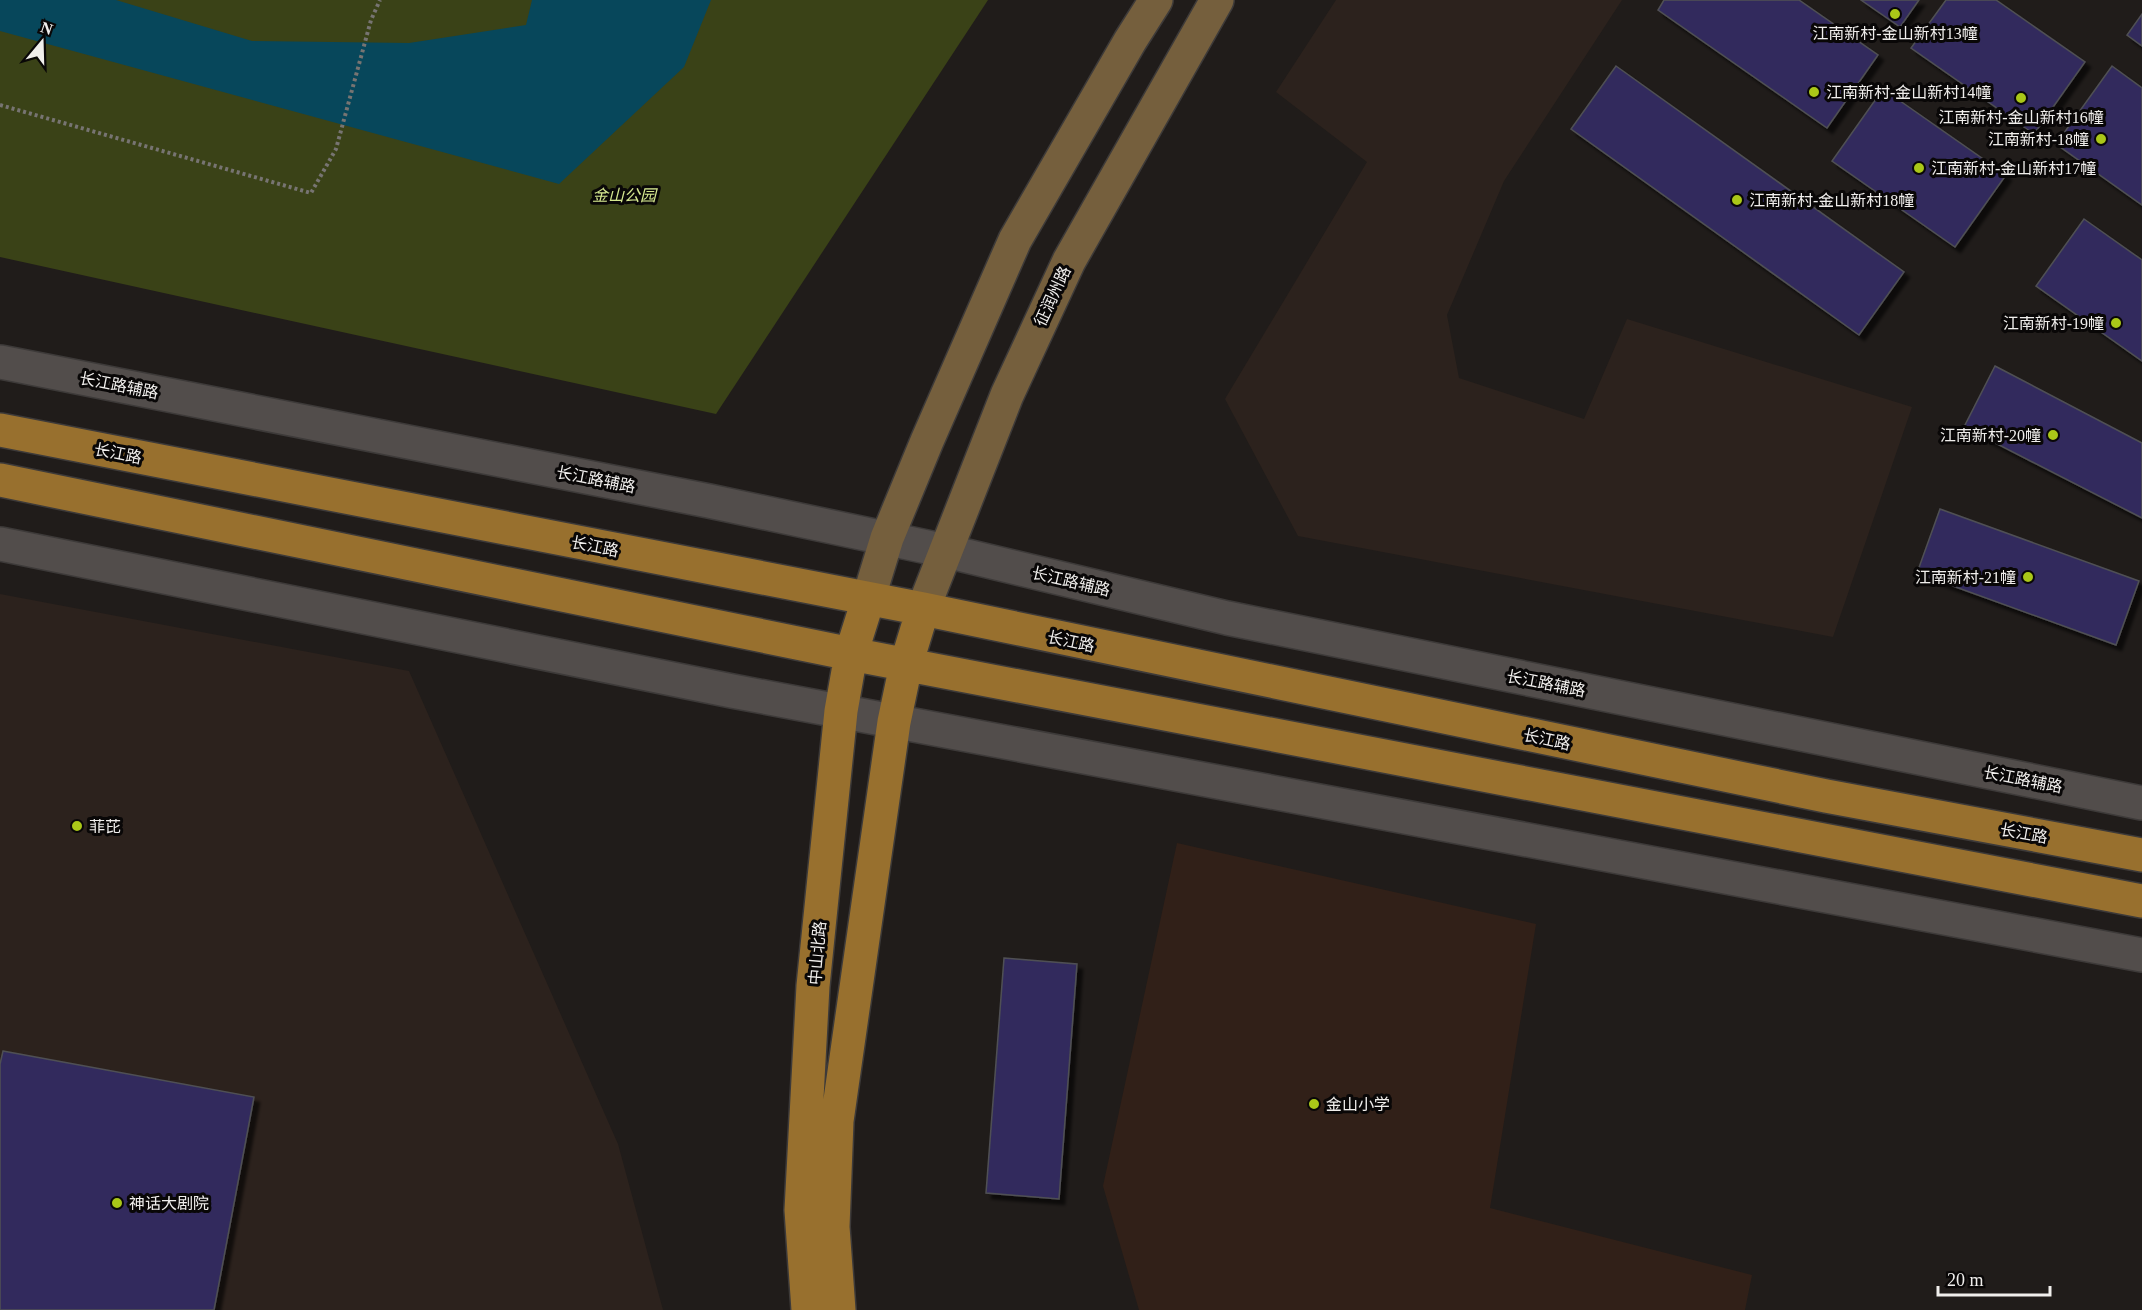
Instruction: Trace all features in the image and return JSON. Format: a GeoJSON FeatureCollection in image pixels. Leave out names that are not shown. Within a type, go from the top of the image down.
{"type":"FeatureCollection","features":[{"type":"Feature","properties":{"kind":"main road"},"geometry":{"type":"LineString","coordinates":[[868,600],[887,538],[1015,240],[1156,0]]}},
{"type":"Feature","properties":{"kind":"main road","name":"征润州路"},"geometry":{"type":"LineString","coordinates":[[923,609],[979,472],[1007,395],[1069,261],[1217,0]]}},
{"type":"Feature","properties":{"kind":"main road","name":"长江路"},"geometry":{"type":"LineString","coordinates":[[0,430],[923,609],[1826,796],[2142,855]]}},
{"type":"Feature","properties":{"kind":"main road"},"geometry":{"type":"LineString","coordinates":[[0,480],[906,665],[2142,901]]}},
{"type":"Feature","properties":{"kind":"main road","name":"中山北路"},"geometry":{"type":"LineString","coordinates":[[808,1310],[801,1210],[813,986],[841,711],[851,654],[868,600]]}},
{"type":"Feature","properties":{"kind":"main road"},"geometry":{"type":"LineString","coordinates":[[839,1310],[833,1227],[837,1121],[894,722],[906,665],[923,609]]}},
{"type":"Feature","properties":{"kind":"street","name":"长江路辅路"},"geometry":{"type":"LineString","coordinates":[[0,362],[887,538],[1227,618],[2142,803]]}},
{"type":"Feature","properties":{"kind":"street"},"geometry":{"type":"LineString","coordinates":[[0,544],[894,722],[2142,955]]}},
{"type":"Feature","properties":{"kind":"path"},"geometry":{"type":"LineString","coordinates":[[0,105],[311,193],[336,148],[371,20],[380,0]]}},
{"type":"Feature","properties":{"kind":"shaded area"},"geometry":{"type":"Polygon","coordinates":[[[1336,0],[1622,0],[1504,181],[1447,315],[1459,378],[1584,419],[1627,319],[1912,407],[1833,637],[1298,536],[1225,399],[1367,162],[1276,92],[1336,0]]]}},
{"type":"Feature","properties":{"kind":"shaded area"},"geometry":{"type":"Polygon","coordinates":[[[0,594],[409,671],[618,1144],[663,1310],[0,1310],[0,594]]]}},
{"type":"Feature","properties":{"kind":"shaded area","name":"金山小学"},"geometry":{"type":"Polygon","coordinates":[[[1177,843],[1536,924],[1490,1208],[1752,1275],[1745,1310],[1139,1310],[1103,1186],[1177,843]]]}},
{"type":"Feature","properties":{"kind":"green space","name":"金山公园"},"geometry":{"type":"Polygon","coordinates":[[[0,0],[988,0],[716,414],[0,257],[0,0]]]}},
{"type":"Feature","properties":{"kind":"water"},"geometry":{"type":"Polygon","coordinates":[[[0,0],[116,0],[252,41],[409,43],[526,25],[532,0],[711,0],[684,67],[559,184],[0,31],[0,0]]]}},
{"type":"Feature","properties":{"kind":"building","name":"江南新村-金山新村14幢"},"geometry":{"type":"Polygon","coordinates":[[[1664,0],[1799,0],[1878,55],[1827,128],[1658,10],[1664,0]]]}},
{"type":"Feature","properties":{"kind":"building","name":"江南新村-金山新村13幢"},"geometry":{"type":"Polygon","coordinates":[[[1861,0],[1919,0],[1900,27],[1861,0]]]}},
{"type":"Feature","properties":{"kind":"building","name":"江南新村-金山新村16幢"},"geometry":{"type":"Polygon","coordinates":[[[1946,0],[1996,0],[2085,62],[2034,134],[1911,48],[1946,0]]]}},
{"type":"Feature","properties":{"kind":"building"},"geometry":{"type":"Polygon","coordinates":[[[2142,14],[2142,46],[2127,35],[2142,14]]]}},
{"type":"Feature","properties":{"kind":"building","name":"江南新村-金山新村18幢"},"geometry":{"type":"Polygon","coordinates":[[[1616,66],[1904,272],[1859,335],[1571,129],[1616,66]]]}},
{"type":"Feature","properties":{"kind":"building","name":"江南新村-18幢"},"geometry":{"type":"Polygon","coordinates":[[[2112,66],[2142,88],[2142,205],[2056,144],[2112,66]]]}},
{"type":"Feature","properties":{"kind":"building","name":"江南新村-金山新村17幢"},"geometry":{"type":"Polygon","coordinates":[[[1883,89],[2006,175],[1955,247],[1832,161],[1883,89]]]}},
{"type":"Feature","properties":{"kind":"building","name":"江南新村-19幢"},"geometry":{"type":"Polygon","coordinates":[[[2084,219],[2142,260],[2142,361],[2036,286],[2084,219]]]}},
{"type":"Feature","properties":{"kind":"building","name":"江南新村-20幢"},"geometry":{"type":"Polygon","coordinates":[[[1995,366],[2142,443],[2142,518],[1964,427],[1995,366]]]}},
{"type":"Feature","properties":{"kind":"building","name":"江南新村-21幢"},"geometry":{"type":"Polygon","coordinates":[[[1940,509],[2139,581],[2116,645],[1917,573],[1940,509]]]}},
{"type":"Feature","properties":{"kind":"building"},"geometry":{"type":"Polygon","coordinates":[[[1004,958],[1077,964],[1059,1199],[986,1193],[1004,958]]]}},
{"type":"Feature","properties":{"kind":"building","name":"神话大剧院"},"geometry":{"type":"Polygon","coordinates":[[[3,1051],[254,1097],[214,1310],[0,1310],[0,1064],[3,1051]]]}},
{"type":"Feature","properties":{"kind":"place","name":"江南新村-金山新村13幢"},"geometry":{"type":"Point","coordinates":[1895,14]}},
{"type":"Feature","properties":{"kind":"place","name":"江南新村-金山新村14幢"},"geometry":{"type":"Point","coordinates":[1814,92]}},
{"type":"Feature","properties":{"kind":"place","name":"江南新村-金山新村16幢"},"geometry":{"type":"Point","coordinates":[2021,98]}},
{"type":"Feature","properties":{"kind":"place","name":"江南新村-18幢"},"geometry":{"type":"Point","coordinates":[2101,139]}},
{"type":"Feature","properties":{"kind":"place","name":"江南新村-金山新村17幢"},"geometry":{"type":"Point","coordinates":[1919,168]}},
{"type":"Feature","properties":{"kind":"place","name":"江南新村-金山新村18幢"},"geometry":{"type":"Point","coordinates":[1737,200]}},
{"type":"Feature","properties":{"kind":"place","name":"江南新村-19幢"},"geometry":{"type":"Point","coordinates":[2116,323]}},
{"type":"Feature","properties":{"kind":"place","name":"江南新村-20幢"},"geometry":{"type":"Point","coordinates":[2053,435]}},
{"type":"Feature","properties":{"kind":"place","name":"江南新村-21幢"},"geometry":{"type":"Point","coordinates":[2028,577]}},
{"type":"Feature","properties":{"kind":"place","name":"菲芘"},"geometry":{"type":"Point","coordinates":[77,826]}},
{"type":"Feature","properties":{"kind":"place","name":"金山小学"},"geometry":{"type":"Point","coordinates":[1314,1104]}},
{"type":"Feature","properties":{"kind":"place","name":"神话大剧院"},"geometry":{"type":"Point","coordinates":[117,1203]}}]}
